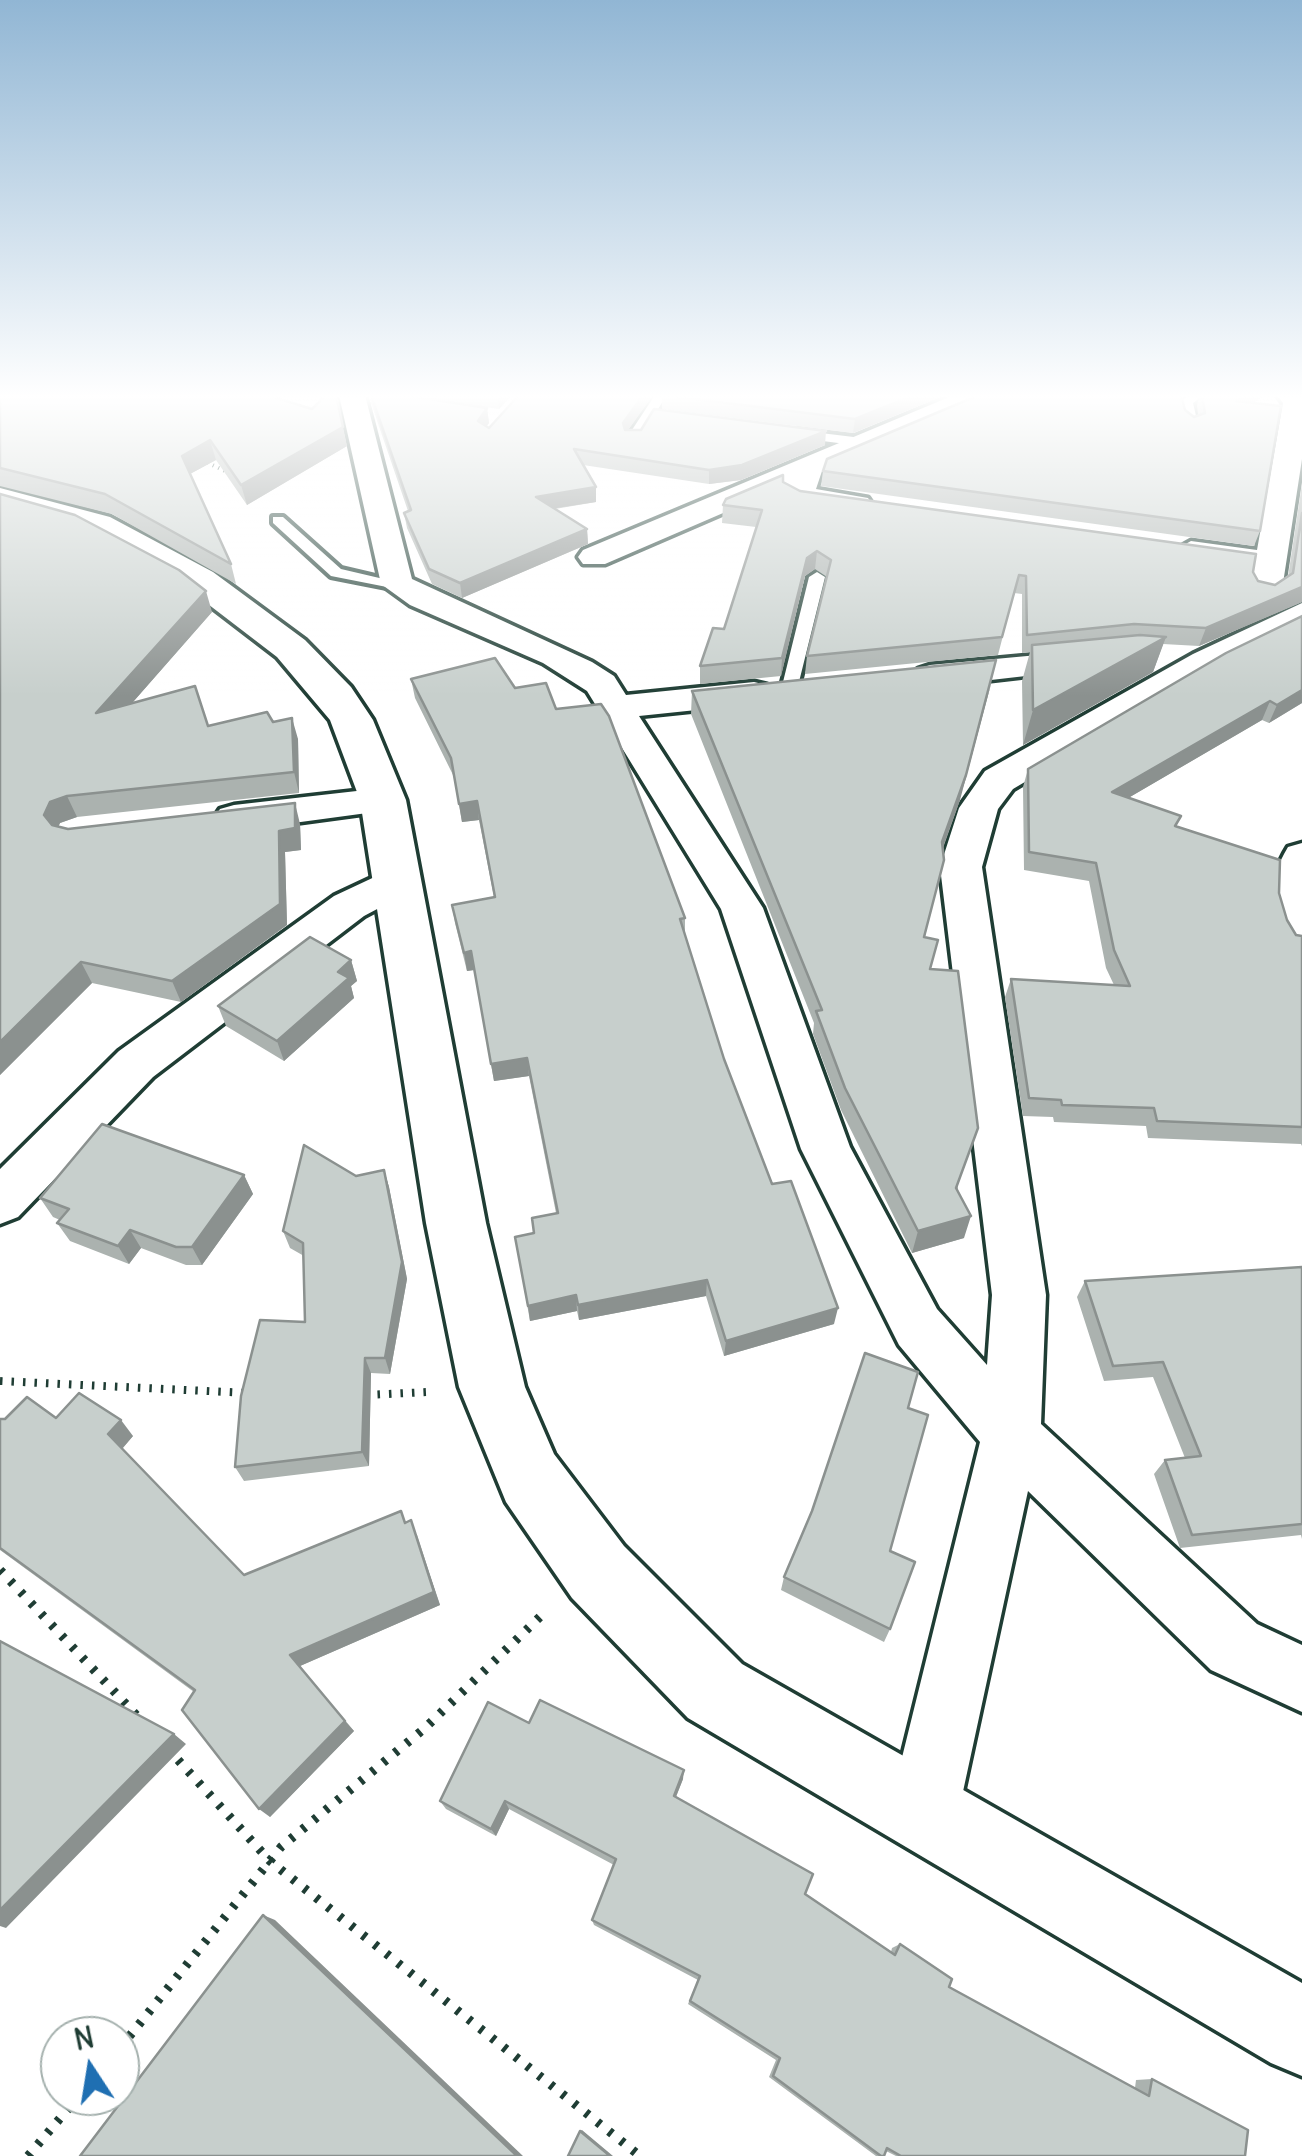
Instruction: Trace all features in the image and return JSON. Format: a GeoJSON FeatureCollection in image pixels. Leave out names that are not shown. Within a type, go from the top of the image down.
{"type":"FeatureCollection","features":[{"type":"Feature","properties":{"kind":"street"},"geometry":{"type":"LineString","coordinates":[[379,496],[397,584],[433,607],[578,666],[602,684],[617,707],[742,908],[826,1149],[918,1327],[1010,1436],[1234,1647],[1302,1678]]}},
{"type":"Feature","properties":{"kind":"street"},"geometry":{"type":"LineString","coordinates":[[594,558],[737,496]]}},
{"type":"Feature","properties":{"kind":"street"},"geometry":{"type":"LineString","coordinates":[[800,496],[878,506]]}},
{"type":"Feature","properties":{"kind":"street"},"geometry":{"type":"LineString","coordinates":[[924,1810],[1010,1436],[1019,1295],[960,867],[979,808],[999,780],[1205,661],[1291,619],[1265,595],[1281,496]]}},
{"type":"Feature","properties":{"kind":"street"},"geometry":{"type":"LineString","coordinates":[[0,498],[109,529],[176,566],[279,638],[336,696],[366,749],[383,800],[456,1222],[492,1387],[530,1478],[598,1572],[715,1691],[1302,2032]]}},
{"type":"Feature","properties":{"kind":"street"},"geometry":{"type":"LineString","coordinates":[[1153,545],[1270,561]]}},
{"type":"Feature","properties":{"kind":"street"},"geometry":{"type":"LineString","coordinates":[[902,678],[1138,657],[1205,661]]}},
{"type":"Feature","properties":{"kind":"street"},"geometry":{"type":"LineString","coordinates":[[617,707],[826,686]]}},
{"type":"Feature","properties":{"kind":"street"},"geometry":{"type":"LineString","coordinates":[[190,822],[383,800]]}},
{"type":"Feature","properties":{"kind":"street"},"geometry":{"type":"LineString","coordinates":[[1302,857],[1290,903],[1302,938]]}},
{"type":"Feature","properties":{"kind":"street"},"geometry":{"type":"LineString","coordinates":[[0,1202],[136,1064],[349,906],[398,880]]}},
{"type":"Feature","properties":{"kind":"lane"},"geometry":{"type":"LineString","coordinates":[[278,520],[336,573],[397,584]]}},
{"type":"Feature","properties":{"kind":"lane"},"geometry":{"type":"LineString","coordinates":[[789,690],[817,577]]}},
{"type":"Feature","properties":{"kind":"path"},"geometry":{"type":"LineString","coordinates":[[0,1381],[263,1394]]}},
{"type":"Feature","properties":{"kind":"path"},"geometry":{"type":"LineString","coordinates":[[360,1396],[492,1387]]}},
{"type":"Feature","properties":{"kind":"path"},"geometry":{"type":"LineString","coordinates":[[0,1570],[270,1861],[640,2156]]}},
{"type":"Feature","properties":{"kind":"path"},"geometry":{"type":"LineString","coordinates":[[140,2023],[281,1847],[426,1728],[525,1628],[598,1572]]}},
{"type":"Feature","properties":{"kind":"path"},"geometry":{"type":"LineString","coordinates":[[28,2156],[62,2116]]}},
{"type":"Feature","properties":{"kind":"building"},"geometry":{"type":"Polygon","coordinates":[[[0,496],[6,496],[75,515],[179,570],[206,591],[96,713],[195,686],[208,726],[267,712],[273,722],[292,718],[294,772],[67,796],[50,802],[44,815],[52,825],[68,829],[295,803],[295,828],[279,831],[280,904],[172,981],[81,962],[0,1042],[0,496]]]}},
{"type":"Feature","properties":{"kind":"building"},"geometry":{"type":"Polygon","coordinates":[[[108,496],[200,496],[231,564],[108,496]]]}},
{"type":"Feature","properties":{"kind":"building"},"geometry":{"type":"Polygon","coordinates":[[[406,496],[544,496],[536,497],[587,529],[460,583],[429,569],[404,513],[411,510],[406,496]]]}},
{"type":"Feature","properties":{"kind":"building"},"geometry":{"type":"Polygon","coordinates":[[[734,496],[833,496],[1256,554],[1253,572],[1258,581],[1275,585],[1293,573],[1302,513],[1302,587],[1206,628],[1134,624],[1027,635],[1026,576],[1019,575],[1002,637],[807,656],[831,560],[817,551],[807,558],[782,658],[700,666],[713,628],[724,629],[762,510],[723,505],[734,496]]]}},
{"type":"Feature","properties":{"kind":"building"},"geometry":{"type":"Polygon","coordinates":[[[1002,496],[1266,496],[1260,531],[1002,496]]]}},
{"type":"Feature","properties":{"kind":"building"},"geometry":{"type":"Polygon","coordinates":[[[1302,616],[1302,690],[1277,705],[1270,701],[1112,792],[1181,816],[1175,826],[1280,860],[1279,893],[1287,920],[1296,935],[1302,936],[1302,1127],[1157,1121],[1154,1108],[1062,1105],[1061,1100],[1029,1098],[1011,979],[1130,986],[1114,950],[1096,863],[1029,852],[1028,769],[1226,653],[1302,616]]]}},
{"type":"Feature","properties":{"kind":"building"},"geometry":{"type":"Polygon","coordinates":[[[1140,635],[1166,637],[1033,710],[1032,645],[1140,635]]]}},
{"type":"Feature","properties":{"kind":"building"},"geometry":{"type":"Polygon","coordinates":[[[495,658],[515,688],[546,683],[556,709],[601,704],[609,716],[685,918],[680,919],[724,1059],[772,1184],[791,1181],[838,1308],[726,1341],[707,1280],[578,1305],[576,1295],[528,1306],[515,1237],[534,1233],[532,1218],[558,1213],[527,1058],[491,1064],[471,951],[464,953],[452,905],[495,897],[477,801],[459,804],[451,758],[411,679],[495,658]]]}},
{"type":"Feature","properties":{"kind":"building"},"geometry":{"type":"Polygon","coordinates":[[[996,660],[966,775],[942,842],[944,860],[924,937],[938,940],[930,969],[958,971],[978,1128],[956,1188],[971,1216],[918,1231],[845,1088],[816,1011],[822,1010],[692,691],[996,660]]]}},
{"type":"Feature","properties":{"kind":"building"},"geometry":{"type":"Polygon","coordinates":[[[310,937],[351,960],[338,972],[349,978],[277,1041],[218,1006],[310,937]]]}},
{"type":"Feature","properties":{"kind":"building"},"geometry":{"type":"Polygon","coordinates":[[[102,1124],[244,1175],[192,1247],[176,1247],[130,1230],[118,1246],[57,1223],[69,1209],[40,1198],[102,1124]]]}},
{"type":"Feature","properties":{"kind":"building"},"geometry":{"type":"Polygon","coordinates":[[[304,1145],[356,1176],[384,1170],[402,1262],[385,1358],[365,1358],[362,1452],[235,1467],[241,1396],[260,1320],[305,1322],[303,1243],[283,1231],[304,1145]]]}},
{"type":"Feature","properties":{"kind":"building"},"geometry":{"type":"Polygon","coordinates":[[[1302,1267],[1302,1524],[1192,1535],[1165,1460],[1201,1456],[1163,1362],[1113,1366],[1085,1281],[1302,1267]]]}},
{"type":"Feature","properties":{"kind":"building"},"geometry":{"type":"Polygon","coordinates":[[[865,1353],[918,1372],[908,1408],[928,1415],[890,1551],[915,1562],[890,1629],[784,1577],[812,1511],[865,1353]]]}},
{"type":"Feature","properties":{"kind":"building"},"geometry":{"type":"Polygon","coordinates":[[[79,1393],[121,1420],[108,1434],[244,1575],[401,1511],[405,1523],[411,1520],[434,1592],[290,1655],[345,1721],[259,1809],[182,1710],[195,1690],[0,1548],[0,1419],[5,1419],[27,1397],[56,1418],[79,1393]]]}},
{"type":"Feature","properties":{"kind":"building"},"geometry":{"type":"Polygon","coordinates":[[[0,1641],[174,1734],[0,1910],[0,1641]]]}},
{"type":"Feature","properties":{"kind":"building"},"geometry":{"type":"Polygon","coordinates":[[[540,1700],[684,1770],[674,1796],[813,1874],[805,1894],[895,1955],[900,1944],[952,1979],[949,1987],[1149,2096],[1152,2079],[1248,2130],[1245,2156],[901,2156],[887,2148],[881,2156],[773,2076],[780,2058],[690,2001],[700,1976],[592,1920],[616,1859],[505,1801],[491,1829],[440,1801],[488,1702],[529,1723],[540,1700]]]}},
{"type":"Feature","properties":{"kind":"building"},"geometry":{"type":"Polygon","coordinates":[[[263,1915],[517,2156],[80,2156],[110,2116],[140,2116],[140,2077],[263,1915]]]}},
{"type":"Feature","properties":{"kind":"building"},"geometry":{"type":"Polygon","coordinates":[[[580,2131],[610,2156],[568,2156],[580,2131]]]}}]}
